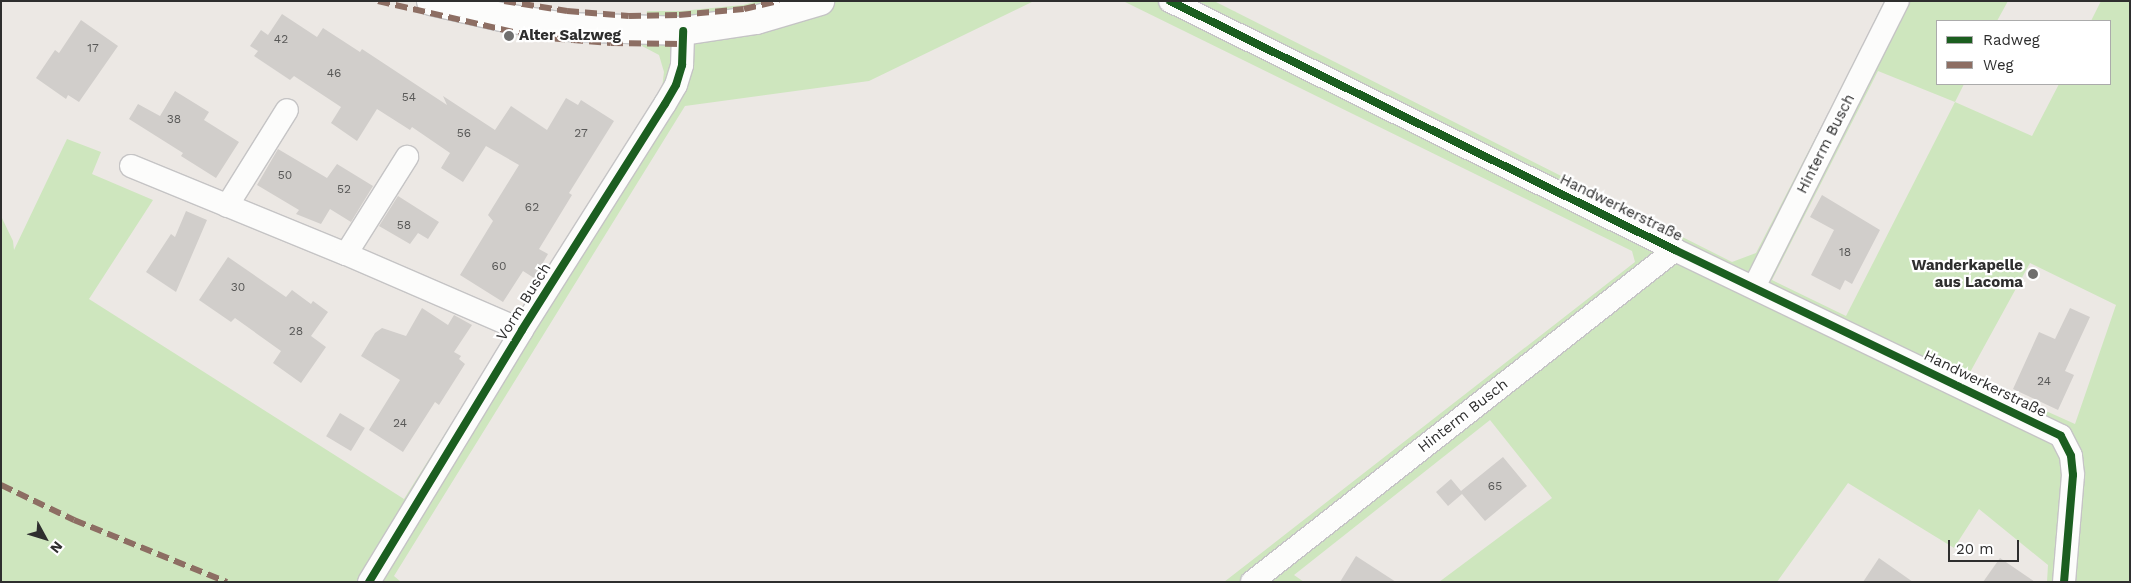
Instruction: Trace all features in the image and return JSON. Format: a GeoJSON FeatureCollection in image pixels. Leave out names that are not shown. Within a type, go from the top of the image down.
{"type":"FeatureCollection","features":[{"type":"Feature","properties":{"kind":"street"},"geometry":{"type":"LineString","coordinates":[[431,1],[506,18],[567,27],[683,31],[756,20],[820,1]]}},
{"type":"Feature","properties":{"kind":"street","name":"Handwerkerstraße"},"geometry":{"type":"LineString","coordinates":[[1170,1],[1675,250],[2060,436],[2071,456],[2073,475],[2064,582]]}},
{"type":"Feature","properties":{"kind":"street","name":"Hinterm Busch"},"geometry":{"type":"LineString","coordinates":[[1754,287],[1898,1]]}},
{"type":"Feature","properties":{"kind":"street","name":"Vorm Busch"},"geometry":{"type":"LineString","coordinates":[[369,582],[522,330],[676,84],[682,65],[683,31]]}},
{"type":"Feature","properties":{"kind":"street"},"geometry":{"type":"LineString","coordinates":[[227,206],[287,110]]}},
{"type":"Feature","properties":{"kind":"street"},"geometry":{"type":"LineString","coordinates":[[346,254],[407,156]]}},
{"type":"Feature","properties":{"kind":"street","name":"Vorm Busch"},"geometry":{"type":"LineString","coordinates":[[132,166],[346,254],[522,330]]}},
{"type":"Feature","properties":{"kind":"street","name":"Hinterm Busch"},"geometry":{"type":"LineString","coordinates":[[1252,582],[1675,250]]}},
{"type":"Feature","properties":{"kind":"green space"},"geometry":{"type":"Polygon","coordinates":[[[758,1],[1034,1],[869,81],[685,106],[394,576],[401,582],[1,582],[1,216],[13,241],[14,250],[67,139],[101,152],[92,174],[153,200],[89,299],[404,499],[662,88],[664,72],[659,55],[642,46],[647,11],[681,11],[743,5],[758,1]]]}},
{"type":"Feature","properties":{"kind":"green space"},"geometry":{"type":"Polygon","coordinates":[[[1123,1],[1214,1],[1732,262],[1756,253],[1886,1],[2008,1],[1998,20],[1936,20],[1936,85],[1964,85],[1955,102],[2032,136],[2058,85],[2111,85],[2111,20],[2092,20],[2101,1],[2130,1],[2130,582],[2047,582],[2048,565],[1979,509],[1954,548],[1848,483],[1777,582],[1439,582],[1552,498],[1490,420],[1294,575],[1304,582],[1224,582],[1635,262],[1632,251],[1123,1]],[[1878,71],[1772,280],[1846,316],[1955,102],[1878,71]],[[2030,263],[1968,376],[2075,424],[2116,305],[2030,263]]]}},
{"type":"Feature","properties":{"kind":"building"},"geometry":{"type":"Polygon","coordinates":[[[282,14],[317,37],[323,28],[360,52],[362,49],[447,105],[443,96],[495,130],[511,106],[547,130],[566,98],[578,105],[581,100],[614,121],[569,193],[572,195],[539,249],[548,254],[534,278],[523,271],[503,302],[460,275],[493,221],[488,215],[519,165],[486,146],[463,182],[441,168],[450,153],[412,127],[410,130],[377,109],[357,141],[331,123],[341,107],[294,76],[290,80],[254,56],[258,51],[250,46],[261,30],[268,35],[282,14]]]}},
{"type":"Feature","properties":{"kind":"building"},"geometry":{"type":"Polygon","coordinates":[[[81,20],[118,46],[79,102],[68,95],[66,99],[36,78],[55,50],[59,53],[81,20]]]}},
{"type":"Feature","properties":{"kind":"building"},"geometry":{"type":"Polygon","coordinates":[[[175,91],[209,112],[204,120],[239,142],[216,178],[181,156],[183,153],[129,119],[138,104],[160,116],[175,91]]]}},
{"type":"Feature","properties":{"kind":"building"},"geometry":{"type":"Polygon","coordinates":[[[278,149],[327,178],[337,164],[373,186],[351,222],[330,209],[321,224],[296,214],[299,210],[257,185],[278,149]]]}},
{"type":"Feature","properties":{"kind":"building"},"geometry":{"type":"Polygon","coordinates":[[[1822,195],[1880,230],[1852,284],[1845,280],[1840,290],[1811,275],[1834,230],[1810,217],[1822,195]]]}},
{"type":"Feature","properties":{"kind":"building"},"geometry":{"type":"Polygon","coordinates":[[[398,196],[439,222],[428,239],[418,233],[410,244],[379,226],[398,196]]]}},
{"type":"Feature","properties":{"kind":"building"},"geometry":{"type":"Polygon","coordinates":[[[186,211],[207,220],[176,292],[146,272],[171,234],[175,237],[186,211]]]}},
{"type":"Feature","properties":{"kind":"building"},"geometry":{"type":"Polygon","coordinates":[[[228,257],[286,297],[292,290],[311,304],[313,301],[328,312],[311,336],[326,347],[301,383],[273,363],[281,351],[235,318],[231,322],[199,300],[228,257]]]}},
{"type":"Feature","properties":{"kind":"building"},"geometry":{"type":"Polygon","coordinates":[[[422,308],[448,325],[454,315],[472,325],[454,352],[461,356],[459,359],[465,364],[439,405],[435,402],[403,452],[369,430],[400,380],[361,356],[375,333],[382,328],[406,336],[422,308]]]}},
{"type":"Feature","properties":{"kind":"building"},"geometry":{"type":"Polygon","coordinates":[[[2070,308],[2090,317],[2065,371],[2074,375],[2058,410],[2013,389],[2039,332],[2055,339],[2070,308]]]}},
{"type":"Feature","properties":{"kind":"building"},"geometry":{"type":"Polygon","coordinates":[[[340,413],[365,428],[351,451],[326,436],[340,413]]]}},
{"type":"Feature","properties":{"kind":"building"},"geometry":{"type":"Polygon","coordinates":[[[1503,457],[1527,486],[1485,521],[1462,494],[1448,506],[1436,492],[1451,479],[1461,491],[1503,457]]]}},
{"type":"Feature","properties":{"kind":"building"},"geometry":{"type":"Polygon","coordinates":[[[1356,556],[1396,582],[1340,582],[1356,556]]]}},
{"type":"Feature","properties":{"kind":"building"},"geometry":{"type":"Polygon","coordinates":[[[1879,558],[1913,582],[1863,582],[1879,558]]]}},
{"type":"Feature","properties":{"kind":"building"},"geometry":{"type":"Polygon","coordinates":[[[2000,558],[2035,582],[1983,582],[2000,558]]]}},
{"type":"Feature","properties":{"kind":"marked path"},"geometry":{"type":"LineString","coordinates":[[378,1],[535,37],[611,43],[682,44]]}},
{"type":"Feature","properties":{"kind":"marked path"},"geometry":{"type":"LineString","coordinates":[[504,1],[567,11],[629,16],[679,15],[744,9],[779,1]]}},
{"type":"Feature","properties":{"kind":"marked path"},"geometry":{"type":"LineString","coordinates":[[1,485],[74,520],[227,582]]}},
{"type":"Feature","properties":{"kind":"cycle path"},"geometry":{"type":"LineString","coordinates":[[1170,1],[1675,250],[2061,436],[2071,456],[2073,475],[2064,582]]}},
{"type":"Feature","properties":{"kind":"cycle path"},"geometry":{"type":"LineString","coordinates":[[369,582],[522,330],[676,85],[682,65],[683,31]]}},
{"type":"Feature","properties":{"kind":"place","name":"Alter Salzweg"},"geometry":{"type":"Point","coordinates":[509,36]}},
{"type":"Feature","properties":{"kind":"place","name":"Wanderkapelle aus Lacoma"},"geometry":{"type":"Point","coordinates":[2033,274]}}]}
